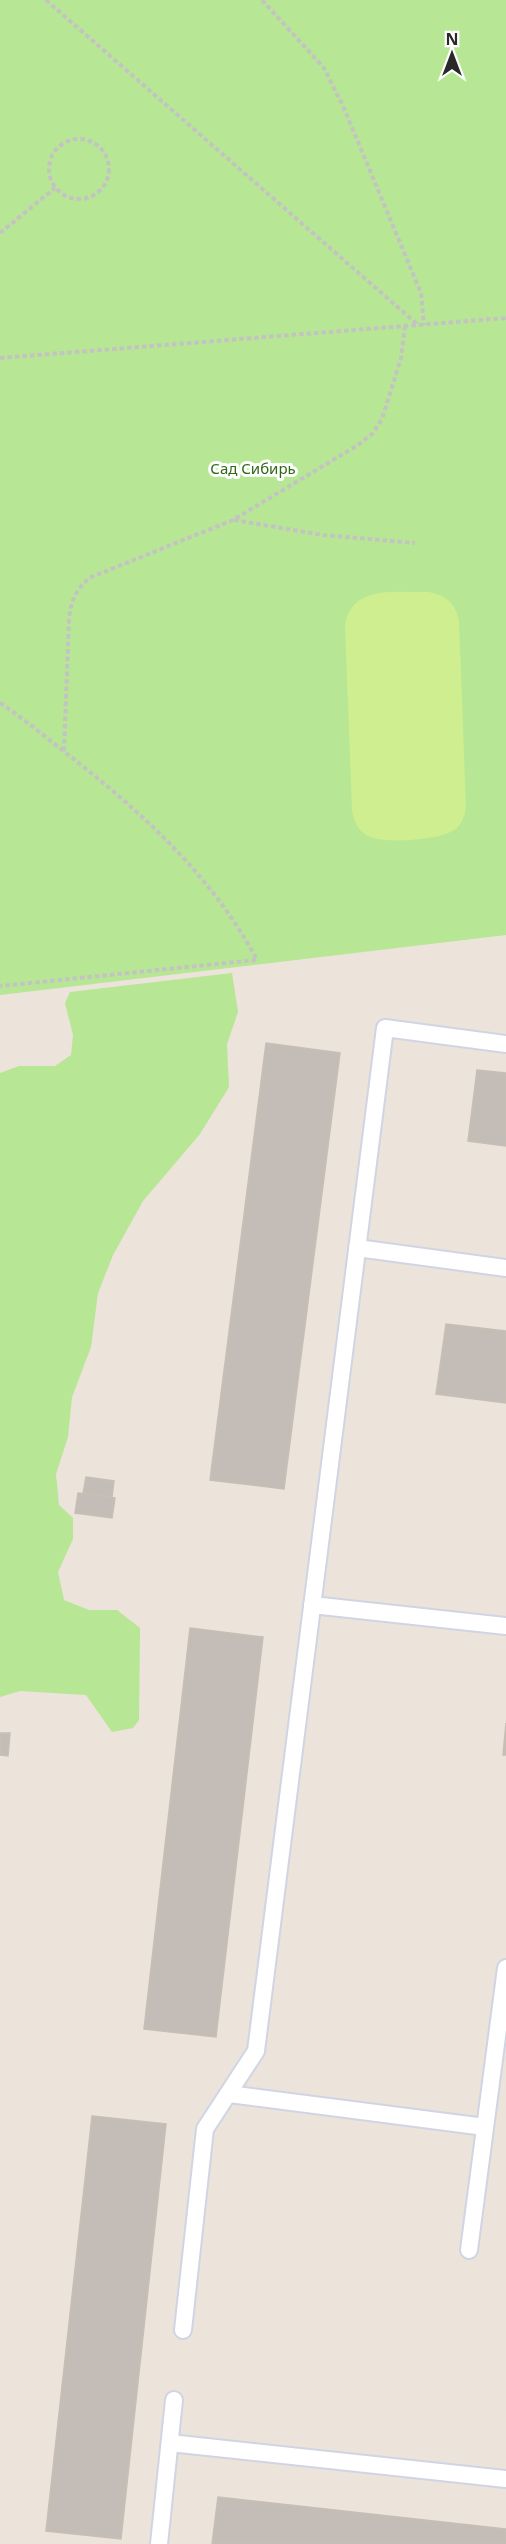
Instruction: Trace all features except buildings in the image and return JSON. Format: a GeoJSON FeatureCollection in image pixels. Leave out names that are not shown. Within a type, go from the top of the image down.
{"type":"FeatureCollection","features":[{"type":"Feature","properties":{"kind":"lane"},"geometry":{"type":"LineString","coordinates":[[183,2330],[205,2129],[256,2051],[385,1028],[506,1044]]}},
{"type":"Feature","properties":{"kind":"lane"},"geometry":{"type":"LineString","coordinates":[[357,1248],[506,1268]]}},
{"type":"Feature","properties":{"kind":"lane"},"geometry":{"type":"LineString","coordinates":[[312,1605],[506,1626]]}},
{"type":"Feature","properties":{"kind":"lane"},"geometry":{"type":"LineString","coordinates":[[469,2250],[506,1968]]}},
{"type":"Feature","properties":{"kind":"lane"},"geometry":{"type":"LineString","coordinates":[[229,2094],[485,2127]]}},
{"type":"Feature","properties":{"kind":"lane"},"geometry":{"type":"LineString","coordinates":[[159,2544],[174,2400]]}},
{"type":"Feature","properties":{"kind":"lane"},"geometry":{"type":"LineString","coordinates":[[170,2443],[506,2479]]}},
{"type":"Feature","properties":{"kind":"path"},"geometry":{"type":"LineString","coordinates":[[46,0],[418,325]]}},
{"type":"Feature","properties":{"kind":"path"},"geometry":{"type":"LineString","coordinates":[[262,0],[324,68],[343,106],[421,293],[424,325]]}},
{"type":"Feature","properties":{"kind":"path"},"geometry":{"type":"LineString","coordinates":[[78,138],[91,141],[102,149],[108,161],[109,175],[103,188],[92,196],[79,199],[66,197],[55,188],[49,176],[49,162],[54,150],[65,141],[78,138]]}},
{"type":"Feature","properties":{"kind":"path"},"geometry":{"type":"LineString","coordinates":[[0,233],[55,188]]}},
{"type":"Feature","properties":{"kind":"path"},"geometry":{"type":"LineString","coordinates":[[0,358],[506,318]]}},
{"type":"Feature","properties":{"kind":"path"},"geometry":{"type":"LineString","coordinates":[[64,751],[69,620],[71,601],[79,587],[89,578],[233,520],[358,445],[373,433],[382,419],[401,358],[405,326]]}},
{"type":"Feature","properties":{"kind":"path"},"geometry":{"type":"LineString","coordinates":[[233,520],[323,535],[415,543]]}},
{"type":"Feature","properties":{"kind":"path"},"geometry":{"type":"LineString","coordinates":[[0,703],[111,788],[152,824],[199,876],[238,925],[256,960],[0,986]]}},
{"type":"Feature","properties":{"kind":"green space","name":"Сад Сибирь"},"geometry":{"type":"Polygon","coordinates":[[[0,0],[506,0],[506,935],[0,995],[0,0]]]}},
{"type":"Feature","properties":{"kind":"green space"},"geometry":{"type":"Polygon","coordinates":[[[390,592],[428,592],[440,595],[449,601],[459,620],[466,810],[457,828],[441,835],[415,840],[378,839],[366,835],[360,829],[352,811],[345,625],[349,612],[356,603],[366,597],[390,592]]]}},
{"type":"Feature","properties":{"kind":"green space"},"geometry":{"type":"Polygon","coordinates":[[[232,973],[238,1012],[227,1044],[229,1087],[200,1134],[143,1201],[113,1255],[98,1293],[91,1347],[72,1397],[68,1437],[56,1474],[59,1505],[73,1518],[73,1539],[58,1572],[64,1600],[89,1610],[117,1610],[140,1628],[139,1720],[133,1728],[112,1732],[86,1695],[20,1691],[0,1697],[0,1073],[19,1066],[55,1066],[71,1055],[73,1035],[65,1003],[70,992],[232,973]]]}}]}
